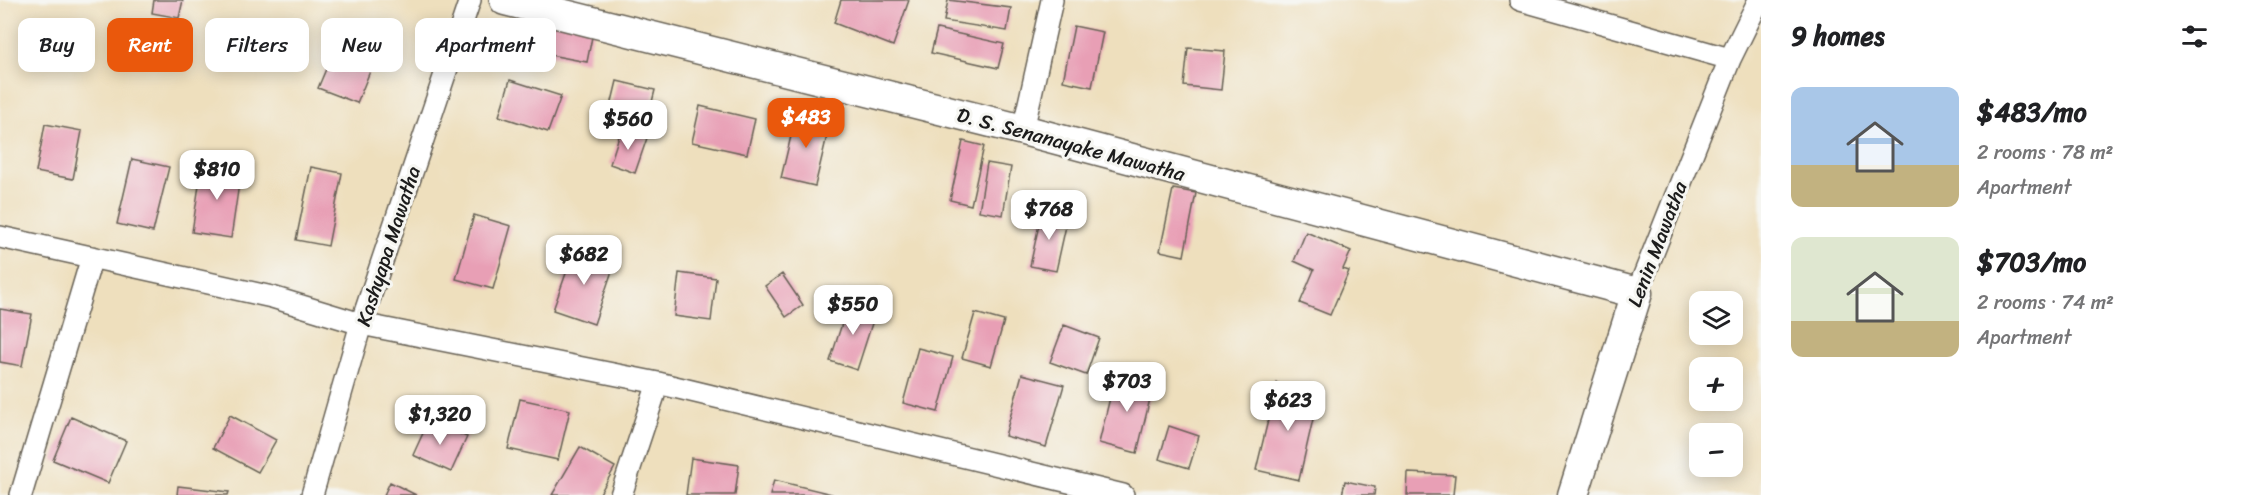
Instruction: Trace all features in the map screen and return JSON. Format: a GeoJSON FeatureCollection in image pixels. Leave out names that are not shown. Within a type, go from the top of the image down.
{"type":"FeatureCollection","features":[{"type":"Feature","properties":{"kind":"main road","name":"D. S. Senanayake Mawatha"},"geometry":{"type":"LineString","coordinates":[[505,0],[1023,130],[1637,293]]}},
{"type":"Feature","properties":{"kind":"main road","name":"Lenin Mawatha"},"geometry":{"type":"LineString","coordinates":[[1573,495],[1637,293]]}},
{"type":"Feature","properties":{"kind":"street","name":"Kashyapa Mawatha"},"geometry":{"type":"LineString","coordinates":[[312,495],[361,324],[470,0]]}},
{"type":"Feature","properties":{"kind":"street"},"geometry":{"type":"LineString","coordinates":[[1023,130],[1052,0]]}},
{"type":"Feature","properties":{"kind":"street"},"geometry":{"type":"LineString","coordinates":[[1520,0],[1730,59]]}},
{"type":"Feature","properties":{"kind":"street","name":"Lenin Mawatha"},"geometry":{"type":"LineString","coordinates":[[1637,293],[1730,59],[1759,0]]}},
{"type":"Feature","properties":{"kind":"street"},"geometry":{"type":"LineString","coordinates":[[0,237],[273,297],[361,324],[658,384],[1123,495]]}},
{"type":"Feature","properties":{"kind":"street"},"geometry":{"type":"LineString","coordinates":[[21,495],[92,257]]}},
{"type":"Feature","properties":{"kind":"street"},"geometry":{"type":"LineString","coordinates":[[621,495],[658,384]]}},
{"type":"Feature","properties":{"kind":"building"},"geometry":{"type":"Polygon","coordinates":[[[154,0],[183,0],[179,18],[152,13],[154,0]]]}},
{"type":"Feature","properties":{"kind":"building"},"geometry":{"type":"Polygon","coordinates":[[[841,0],[909,0],[893,46],[834,23],[841,0]]]}},
{"type":"Feature","properties":{"kind":"building"},"geometry":{"type":"Polygon","coordinates":[[[948,0],[1011,8],[1007,31],[944,21],[948,0]]]}},
{"type":"Feature","properties":{"kind":"building"},"geometry":{"type":"Polygon","coordinates":[[[556,20],[594,27],[587,62],[556,56],[556,20]]]}},
{"type":"Feature","properties":{"kind":"building"},"geometry":{"type":"Polygon","coordinates":[[[1074,26],[1103,32],[1092,87],[1063,81],[1074,26]]]}},
{"type":"Feature","properties":{"kind":"building"},"geometry":{"type":"Polygon","coordinates":[[[937,29],[1004,44],[998,68],[931,53],[937,29]]]}},
{"type":"Feature","properties":{"kind":"building"},"geometry":{"type":"Polygon","coordinates":[[[1188,48],[1225,51],[1221,90],[1184,86],[1188,48]]]}},
{"type":"Feature","properties":{"kind":"building"},"geometry":{"type":"Polygon","coordinates":[[[325,72],[370,72],[357,103],[318,88],[325,72]]]}},
{"type":"Feature","properties":{"kind":"building"},"geometry":{"type":"Polygon","coordinates":[[[510,80],[561,96],[548,132],[499,116],[510,80]]]}},
{"type":"Feature","properties":{"kind":"building"},"geometry":{"type":"Polygon","coordinates":[[[617,81],[655,90],[647,122],[609,114],[617,81]]]}},
{"type":"Feature","properties":{"kind":"building"},"geometry":{"type":"Polygon","coordinates":[[[700,106],[755,119],[747,154],[692,142],[700,106]]]}},
{"type":"Feature","properties":{"kind":"building"},"geometry":{"type":"Polygon","coordinates":[[[797,111],[831,119],[815,186],[781,178],[797,111]]]}},
{"type":"Feature","properties":{"kind":"building"},"geometry":{"type":"Polygon","coordinates":[[[45,124],[82,131],[73,179],[36,172],[45,124]]]}},
{"type":"Feature","properties":{"kind":"building"},"geometry":{"type":"Polygon","coordinates":[[[621,130],[647,138],[635,173],[610,164],[621,130]]]}},
{"type":"Feature","properties":{"kind":"building"},"geometry":{"type":"Polygon","coordinates":[[[963,141],[984,146],[971,205],[950,200],[963,141]]]}},
{"type":"Feature","properties":{"kind":"building"},"geometry":{"type":"Polygon","coordinates":[[[132,159],[169,167],[153,232],[117,224],[132,159]]]}},
{"type":"Feature","properties":{"kind":"building"},"geometry":{"type":"Polygon","coordinates":[[[987,163],[1011,167],[1003,215],[979,211],[987,163]]]}},
{"type":"Feature","properties":{"kind":"building"},"geometry":{"type":"Polygon","coordinates":[[[202,165],[241,170],[231,238],[192,232],[202,165]]]}},
{"type":"Feature","properties":{"kind":"building"},"geometry":{"type":"Polygon","coordinates":[[[311,167],[342,173],[328,246],[296,240],[311,167]]]}},
{"type":"Feature","properties":{"kind":"building"},"geometry":{"type":"Polygon","coordinates":[[[1173,189],[1196,193],[1184,256],[1160,251],[1173,189]]]}},
{"type":"Feature","properties":{"kind":"building"},"geometry":{"type":"Polygon","coordinates":[[[1042,211],[1068,217],[1056,271],[1030,266],[1042,211]]]}},
{"type":"Feature","properties":{"kind":"building"},"geometry":{"type":"Polygon","coordinates":[[[474,215],[511,226],[493,289],[456,279],[474,215]]]}},
{"type":"Feature","properties":{"kind":"building"},"geometry":{"type":"Polygon","coordinates":[[[1306,232],[1351,251],[1343,269],[1349,271],[1330,315],[1300,303],[1314,270],[1294,261],[1306,232]]]}},
{"type":"Feature","properties":{"kind":"building"},"geometry":{"type":"Polygon","coordinates":[[[575,248],[615,262],[594,324],[553,310],[575,248]]]}},
{"type":"Feature","properties":{"kind":"building"},"geometry":{"type":"Polygon","coordinates":[[[679,273],[716,278],[711,321],[674,316],[679,273]]]}},
{"type":"Feature","properties":{"kind":"building"},"geometry":{"type":"Polygon","coordinates":[[[782,274],[803,305],[786,317],[765,286],[782,274]]]}},
{"type":"Feature","properties":{"kind":"building"},"geometry":{"type":"Polygon","coordinates":[[[849,302],[876,311],[857,370],[830,361],[849,302]]]}},
{"type":"Feature","properties":{"kind":"building"},"geometry":{"type":"Polygon","coordinates":[[[0,309],[32,314],[22,366],[0,362],[0,309]]]}},
{"type":"Feature","properties":{"kind":"building"},"geometry":{"type":"Polygon","coordinates":[[[975,313],[1004,321],[991,366],[962,358],[975,313]]]}},
{"type":"Feature","properties":{"kind":"building"},"geometry":{"type":"Polygon","coordinates":[[[1064,325],[1099,338],[1086,375],[1050,362],[1064,325]]]}},
{"type":"Feature","properties":{"kind":"building"},"geometry":{"type":"Polygon","coordinates":[[[918,348],[953,357],[938,412],[903,403],[918,348]]]}},
{"type":"Feature","properties":{"kind":"building"},"geometry":{"type":"Polygon","coordinates":[[[1116,373],[1154,382],[1137,453],[1099,443],[1116,373]]]}},
{"type":"Feature","properties":{"kind":"building"},"geometry":{"type":"Polygon","coordinates":[[[1022,374],[1064,385],[1046,447],[1005,436],[1022,374]]]}},
{"type":"Feature","properties":{"kind":"building"},"geometry":{"type":"Polygon","coordinates":[[[1277,383],[1319,393],[1299,480],[1256,470],[1277,383]]]}},
{"type":"Feature","properties":{"kind":"building"},"geometry":{"type":"Polygon","coordinates":[[[520,399],[570,410],[558,460],[508,449],[520,399]]]}},
{"type":"Feature","properties":{"kind":"building"},"geometry":{"type":"Polygon","coordinates":[[[230,415],[276,440],[258,472],[213,448],[230,415]]]}},
{"type":"Feature","properties":{"kind":"building"},"geometry":{"type":"Polygon","coordinates":[[[71,417],[126,441],[108,483],[53,460],[71,417]]]}},
{"type":"Feature","properties":{"kind":"building"},"geometry":{"type":"Polygon","coordinates":[[[429,420],[467,437],[451,472],[413,455],[429,420]]]}},
{"type":"Feature","properties":{"kind":"building"},"geometry":{"type":"Polygon","coordinates":[[[1169,426],[1199,436],[1189,468],[1159,459],[1169,426]]]}},
{"type":"Feature","properties":{"kind":"building"},"geometry":{"type":"Polygon","coordinates":[[[580,447],[615,467],[599,495],[552,495],[580,447]]]}},
{"type":"Feature","properties":{"kind":"building"},"geometry":{"type":"Polygon","coordinates":[[[691,458],[739,465],[735,495],[686,495],[691,458]]]}},
{"type":"Feature","properties":{"kind":"building"},"geometry":{"type":"Polygon","coordinates":[[[1408,473],[1455,475],[1453,495],[1407,495],[1408,473]]]}},
{"type":"Feature","properties":{"kind":"building"},"geometry":{"type":"Polygon","coordinates":[[[774,480],[832,494],[832,495],[770,495],[774,480]]]}},
{"type":"Feature","properties":{"kind":"building"},"geometry":{"type":"Polygon","coordinates":[[[1345,481],[1375,487],[1374,495],[1342,495],[1345,481]]]}},
{"type":"Feature","properties":{"kind":"building"},"geometry":{"type":"Polygon","coordinates":[[[390,482],[416,495],[384,495],[390,482]]]}},
{"type":"Feature","properties":{"kind":"building"},"geometry":{"type":"Polygon","coordinates":[[[178,486],[229,492],[228,495],[177,495],[178,486]]]}}]}
